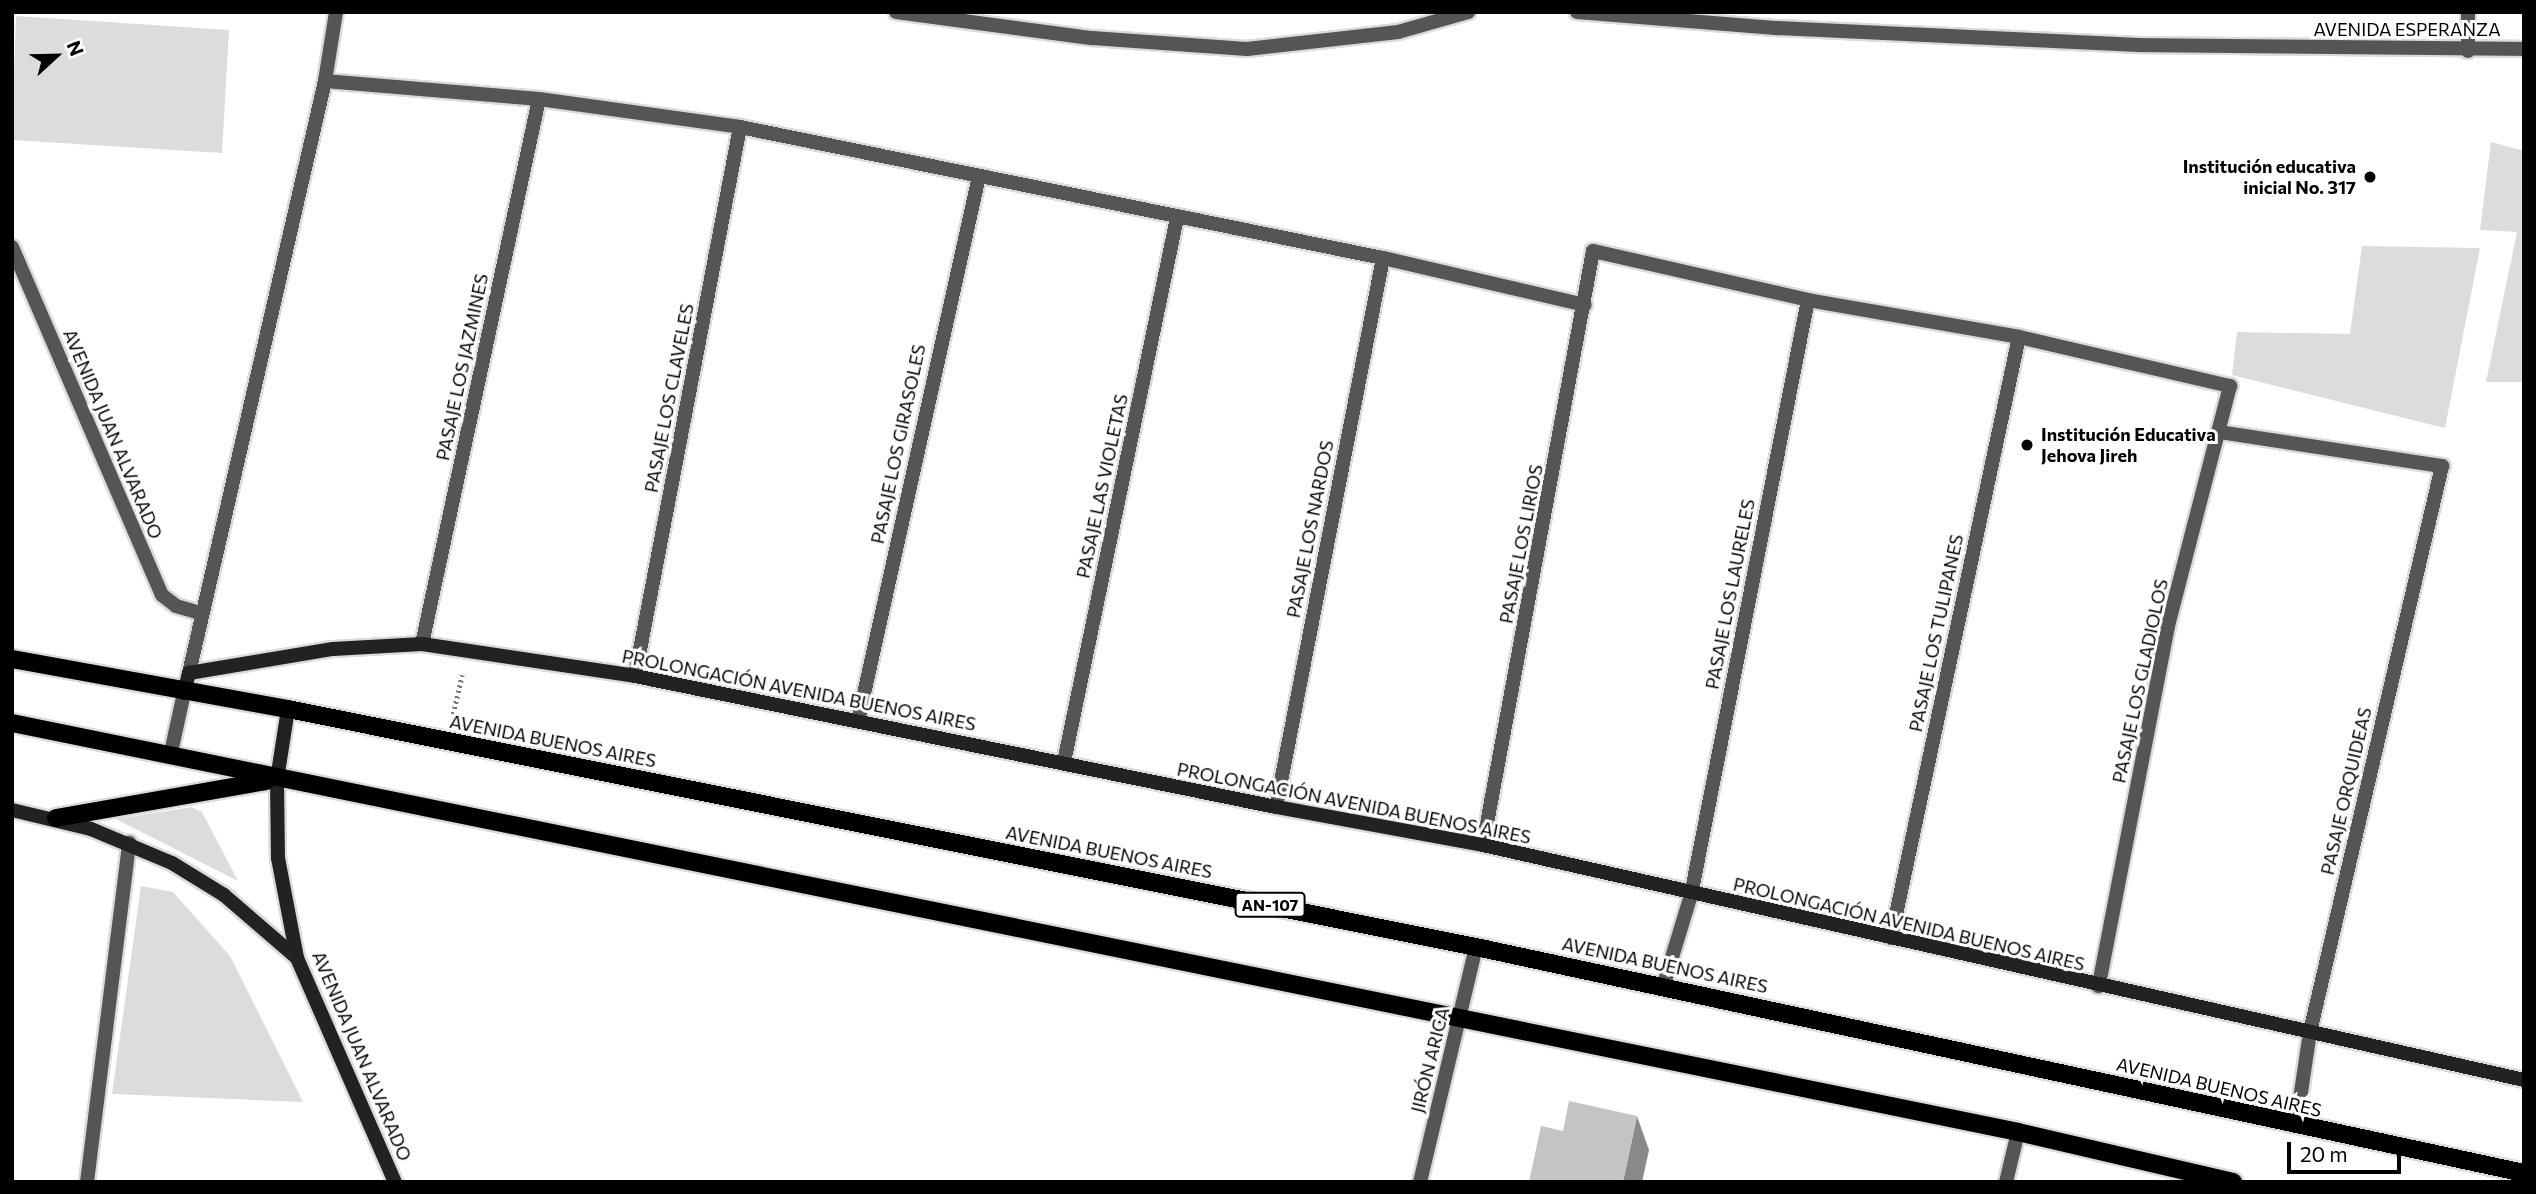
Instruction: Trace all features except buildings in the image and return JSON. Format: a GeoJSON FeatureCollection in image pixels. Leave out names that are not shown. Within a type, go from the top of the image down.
{"type":"FeatureCollection","features":[{"type":"Feature","properties":{"kind":"main road","name":"AVENIDA BUENOS AIRES"},"geometry":{"type":"LineString","coordinates":[[12,659],[184,693],[288,709],[1476,947],[2296,1126],[2524,1173]]}},
{"type":"Feature","properties":{"kind":"main road"},"geometry":{"type":"LineString","coordinates":[[12,723],[2018,1132],[2233,1182]]}},
{"type":"Feature","properties":{"kind":"main road"},"geometry":{"type":"LineString","coordinates":[[56,818],[277,779]]}},
{"type":"Feature","properties":{"kind":"street"},"geometry":{"type":"LineString","coordinates":[[170,757],[325,81],[336,12]]}},
{"type":"Feature","properties":{"kind":"street"},"geometry":{"type":"LineString","coordinates":[[896,12],[1092,38],[1247,49],[1398,32],[1468,12]]}},
{"type":"Feature","properties":{"kind":"street","name":"AVENIDA ESPERANZA"},"geometry":{"type":"LineString","coordinates":[[1577,12],[1752,26],[2139,45],[2468,51],[2524,48]]}},
{"type":"Feature","properties":{"kind":"street"},"geometry":{"type":"LineString","coordinates":[[2468,12],[2468,51]]}},
{"type":"Feature","properties":{"kind":"street"},"geometry":{"type":"LineString","coordinates":[[325,81],[539,99],[740,127],[1383,258],[1585,305]]}},
{"type":"Feature","properties":{"kind":"street","name":"PASAJE LOS JAZMINES"},"geometry":{"type":"LineString","coordinates":[[422,644],[539,99]]}},
{"type":"Feature","properties":{"kind":"street","name":"PASAJE LOS CLAVELES"},"geometry":{"type":"LineString","coordinates":[[635,676],[740,127]]}},
{"type":"Feature","properties":{"kind":"street","name":"PASAJE LOS GIRASOLES"},"geometry":{"type":"LineString","coordinates":[[858,721],[979,176]]}},
{"type":"Feature","properties":{"kind":"street","name":"PASAJE LAS VIOLETAS"},"geometry":{"type":"LineString","coordinates":[[1064,762],[1177,218]]}},
{"type":"Feature","properties":{"kind":"street","name":"AVENIDA JUAN ALVARADO"},"geometry":{"type":"LineString","coordinates":[[12,247],[162,595],[176,606],[201,613]]}},
{"type":"Feature","properties":{"kind":"street","name":"PASAJE LOS LIRIOS"},"geometry":{"type":"LineString","coordinates":[[1483,845],[1594,251],[1808,300]]}},
{"type":"Feature","properties":{"kind":"street","name":"PASAJE LOS NARDOS"},"geometry":{"type":"LineString","coordinates":[[1276,807],[1383,258]]}},
{"type":"Feature","properties":{"kind":"street"},"geometry":{"type":"LineString","coordinates":[[1808,300],[2019,337]]}},
{"type":"Feature","properties":{"kind":"street","name":"PASAJE LOS LAURELES"},"geometry":{"type":"LineString","coordinates":[[1663,986],[1690,895],[1808,300]]}},
{"type":"Feature","properties":{"kind":"street","name":"PASAJE LOS GLADIOLOS"},"geometry":{"type":"LineString","coordinates":[[2019,337],[2230,386],[2168,626],[2099,986]]}},
{"type":"Feature","properties":{"kind":"street","name":"PASAJE LOS TULIPANES"},"geometry":{"type":"LineString","coordinates":[[1891,938],[2019,337]]}},
{"type":"Feature","properties":{"kind":"street","name":"PASAJE ORQUIDEAS"},"geometry":{"type":"LineString","coordinates":[[2219,432],[2442,466],[2310,1032],[2296,1126]]}},
{"type":"Feature","properties":{"kind":"street","name":"PROLONGACIÓN AVENIDA BUENOS AIRES"},"geometry":{"type":"LineString","coordinates":[[189,673],[334,649],[422,644],[635,676],[1276,807],[1483,845],[1690,895],[2524,1080]]}},
{"type":"Feature","properties":{"kind":"street","name":"AVENIDA JUAN ALVARADO"},"geometry":{"type":"LineString","coordinates":[[288,709],[277,779],[278,858],[297,958],[396,1182]]}},
{"type":"Feature","properties":{"kind":"street"},"geometry":{"type":"LineString","coordinates":[[12,810],[56,818],[129,843],[200,878],[297,958]]}},
{"type":"Feature","properties":{"kind":"street"},"geometry":{"type":"LineString","coordinates":[[87,1182],[129,843]]}},
{"type":"Feature","properties":{"kind":"street","name":"JIRÓN ARICA"},"geometry":{"type":"LineString","coordinates":[[1420,1182],[1476,947]]}},
{"type":"Feature","properties":{"kind":"street"},"geometry":{"type":"LineString","coordinates":[[2006,1182],[2018,1132]]}},
{"type":"Feature","properties":{"kind":"shaded area"},"geometry":{"type":"Polygon","coordinates":[[[16,16],[229,30],[222,153],[12,140],[16,16]]]}},
{"type":"Feature","properties":{"kind":"shaded area"},"geometry":{"type":"Polygon","coordinates":[[[2491,142],[2524,151],[2524,382],[2486,382],[2517,232],[2480,230],[2491,142]]]}},
{"type":"Feature","properties":{"kind":"shaded area"},"geometry":{"type":"Polygon","coordinates":[[[2362,246],[2480,248],[2445,428],[2232,375],[2237,332],[2350,334],[2362,246]]]}},
{"type":"Feature","properties":{"kind":"shaded area"},"geometry":{"type":"Polygon","coordinates":[[[191,807],[202,812],[238,881],[116,819],[191,807]]]}},
{"type":"Feature","properties":{"kind":"shaded area"},"geometry":{"type":"Polygon","coordinates":[[[141,886],[173,892],[230,956],[303,1102],[112,1094],[141,886]]]}},
{"type":"Feature","properties":{"kind":"place","name":"Institución educativa inicial No. 317"},"geometry":{"type":"Point","coordinates":[2370,177]}},
{"type":"Feature","properties":{"kind":"place","name":"Institución Educativa Jehova Jireh"},"geometry":{"type":"Point","coordinates":[2027,445]}}]}
